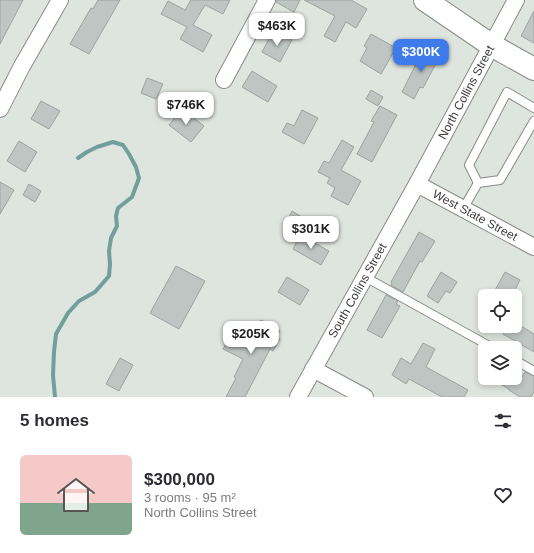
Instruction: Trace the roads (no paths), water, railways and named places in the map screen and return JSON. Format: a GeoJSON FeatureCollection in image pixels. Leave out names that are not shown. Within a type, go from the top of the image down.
{"type":"FeatureCollection","features":[{"type":"Feature","properties":{"kind":"main road"},"geometry":{"type":"LineString","coordinates":[[425,0],[491,45],[534,69]]}},
{"type":"Feature","properties":{"kind":"street"},"geometry":{"type":"LineString","coordinates":[[0,109],[22,66],[60,0]]}},
{"type":"Feature","properties":{"kind":"street"},"geometry":{"type":"LineString","coordinates":[[224,80],[267,0]]}},
{"type":"Feature","properties":{"kind":"street","name":"North Collins Street"},"geometry":{"type":"LineString","coordinates":[[417,184],[516,0]]}},
{"type":"Feature","properties":{"kind":"street","name":"West State Street"},"geometry":{"type":"LineString","coordinates":[[417,184],[534,247]]}},
{"type":"Feature","properties":{"kind":"street","name":"South Collins Street"},"geometry":{"type":"LineString","coordinates":[[298,397],[417,184]]}},
{"type":"Feature","properties":{"kind":"street"},"geometry":{"type":"LineString","coordinates":[[313,369],[365,397]]}},
{"type":"Feature","properties":{"kind":"lane"},"geometry":{"type":"LineString","coordinates":[[478,183],[469,165],[507,92],[534,108]]}},
{"type":"Feature","properties":{"kind":"lane"},"geometry":{"type":"LineString","coordinates":[[478,183],[500,180],[534,121]]}},
{"type":"Feature","properties":{"kind":"lane"},"geometry":{"type":"LineString","coordinates":[[463,209],[478,183]]}},
{"type":"Feature","properties":{"kind":"lane"},"geometry":{"type":"LineString","coordinates":[[365,277],[480,341]]}},
{"type":"Feature","properties":{"kind":"lane"},"geometry":{"type":"LineString","coordinates":[[522,364],[534,370]]}},
{"type":"Feature","properties":{"kind":"waterway"},"geometry":{"type":"LineString","coordinates":[[55,397],[53,375],[56,334],[68,313],[79,301],[95,292],[109,276],[109,251],[111,238],[117,226],[116,216],[118,208],[132,197],[139,178],[136,167],[123,145],[113,142],[97,147],[78,158]]}}]}
